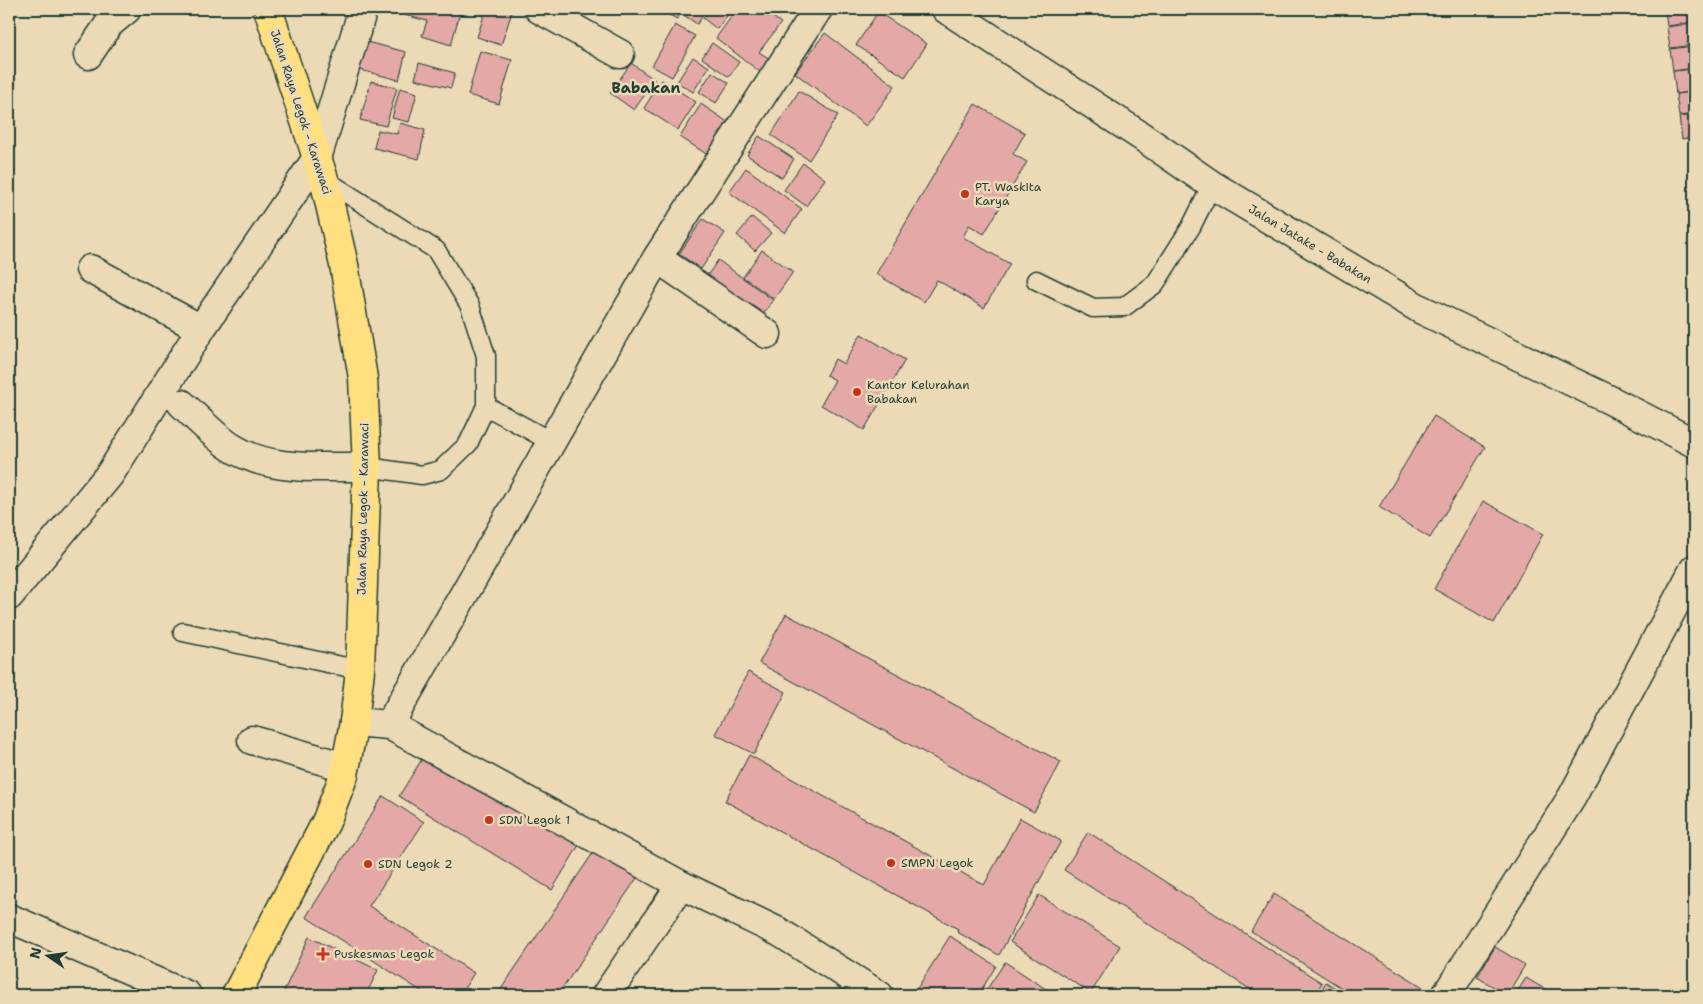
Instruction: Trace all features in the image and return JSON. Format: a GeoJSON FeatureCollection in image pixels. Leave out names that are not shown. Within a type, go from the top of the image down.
{"type":"FeatureCollection","features":[{"type":"Feature","properties":{"kind":"main road","name":"Jalan Raya Legok - Karawaci"},"geometry":{"type":"LineString","coordinates":[[236,995],[326,822],[345,767],[354,722],[360,670],[367,466],[363,378],[344,265],[321,168],[268,9]]}},
{"type":"Feature","properties":{"kind":"street"},"geometry":{"type":"LineString","coordinates":[[88,55],[109,24],[127,9]]}},
{"type":"Feature","properties":{"kind":"street"},"geometry":{"type":"LineString","coordinates":[[9,596],[110,474],[201,330],[321,168],[363,9]]}},
{"type":"Feature","properties":{"kind":"street"},"geometry":{"type":"LineString","coordinates":[[539,9],[620,54]]}},
{"type":"Feature","properties":{"kind":"street"},"geometry":{"type":"LineString","coordinates":[[389,725],[448,624],[550,441],[657,258],[818,9]]}},
{"type":"Feature","properties":{"kind":"street","name":"Jalan Jatake - Babakan"},"geometry":{"type":"LineString","coordinates":[[946,9],[1141,136],[1212,185],[1420,309],[1608,399],[1694,444]]}},
{"type":"Feature","properties":{"kind":"street"},"geometry":{"type":"LineString","coordinates":[[657,258],[767,334]]}},
{"type":"Feature","properties":{"kind":"street"},"geometry":{"type":"LineString","coordinates":[[90,269],[201,330]]}},
{"type":"Feature","properties":{"kind":"street"},"geometry":{"type":"LineString","coordinates":[[182,404],[233,448],[260,460],[280,466],[367,466]]}},
{"type":"Feature","properties":{"kind":"street"},"geometry":{"type":"LineString","coordinates":[[1446,995],[1572,797],[1694,569]]}},
{"type":"Feature","properties":{"kind":"street"},"geometry":{"type":"LineString","coordinates":[[354,722],[389,725],[681,885],[779,932],[879,995]]}},
{"type":"Feature","properties":{"kind":"street"},"geometry":{"type":"LineString","coordinates":[[252,740],[345,767]]}},
{"type":"Feature","properties":{"kind":"street"},"geometry":{"type":"LineString","coordinates":[[606,995],[681,885]]}},
{"type":"Feature","properties":{"kind":"street"},"geometry":{"type":"LineString","coordinates":[[9,918],[187,995]]}},
{"type":"Feature","properties":{"kind":"lane"},"geometry":{"type":"LineString","coordinates":[[321,168],[436,250],[470,306],[486,356],[486,406],[468,444],[442,470],[422,475],[367,466]]}},
{"type":"Feature","properties":{"kind":"lane"},"geometry":{"type":"LineString","coordinates":[[1036,280],[1094,308],[1124,307],[1156,284],[1191,227],[1212,185]]}},
{"type":"Feature","properties":{"kind":"lane"},"geometry":{"type":"LineString","coordinates":[[486,406],[550,441]]}},
{"type":"Feature","properties":{"kind":"lane"},"geometry":{"type":"LineString","coordinates":[[183,632],[360,670]]}},
{"type":"Feature","properties":{"kind":"building"},"geometry":{"type":"Polygon","coordinates":[[[398,9],[461,9],[451,45],[422,36],[427,21],[397,13],[398,9]]]}},
{"type":"Feature","properties":{"kind":"building"},"geometry":{"type":"Polygon","coordinates":[[[486,9],[513,9],[501,45],[477,37],[486,9]]]}},
{"type":"Feature","properties":{"kind":"building"},"geometry":{"type":"Polygon","coordinates":[[[658,9],[683,9],[677,19],[658,9]]]}},
{"type":"Feature","properties":{"kind":"building"},"geometry":{"type":"Polygon","coordinates":[[[690,9],[708,9],[697,24],[685,16],[690,9]]]}},
{"type":"Feature","properties":{"kind":"building"},"geometry":{"type":"Polygon","coordinates":[[[711,9],[732,9],[717,29],[703,18],[711,9]]]}},
{"type":"Feature","properties":{"kind":"building"},"geometry":{"type":"Polygon","coordinates":[[[737,9],[762,9],[781,23],[759,52],[770,59],[760,72],[716,38],[737,9]]]}},
{"type":"Feature","properties":{"kind":"building"},"geometry":{"type":"Polygon","coordinates":[[[1665,9],[1694,9],[1694,22],[1667,26],[1665,9]]]}},
{"type":"Feature","properties":{"kind":"building"},"geometry":{"type":"Polygon","coordinates":[[[878,12],[927,44],[905,77],[856,45],[878,12]]]}},
{"type":"Feature","properties":{"kind":"building"},"geometry":{"type":"Polygon","coordinates":[[[1694,23],[1694,45],[1670,48],[1667,27],[1694,23]]]}},
{"type":"Feature","properties":{"kind":"building"},"geometry":{"type":"Polygon","coordinates":[[[675,25],[695,36],[672,77],[652,66],[675,25]]]}},
{"type":"Feature","properties":{"kind":"building"},"geometry":{"type":"Polygon","coordinates":[[[825,33],[895,86],[866,126],[795,73],[825,33]]]}},
{"type":"Feature","properties":{"kind":"building"},"geometry":{"type":"Polygon","coordinates":[[[363,41],[406,52],[399,80],[356,69],[363,41]]]}},
{"type":"Feature","properties":{"kind":"building"},"geometry":{"type":"Polygon","coordinates":[[[712,43],[739,62],[729,77],[702,58],[712,43]]]}},
{"type":"Feature","properties":{"kind":"building"},"geometry":{"type":"Polygon","coordinates":[[[1694,46],[1694,68],[1673,71],[1670,49],[1694,46]]]}},
{"type":"Feature","properties":{"kind":"building"},"geometry":{"type":"Polygon","coordinates":[[[480,51],[512,60],[499,104],[468,95],[480,51]]]}},
{"type":"Feature","properties":{"kind":"building"},"geometry":{"type":"Polygon","coordinates":[[[693,57],[709,67],[693,92],[677,82],[693,57]]]}},
{"type":"Feature","properties":{"kind":"building"},"geometry":{"type":"Polygon","coordinates":[[[419,63],[455,73],[451,88],[415,79],[419,63]]]}},
{"type":"Feature","properties":{"kind":"building"},"geometry":{"type":"Polygon","coordinates":[[[631,63],[655,80],[634,110],[610,93],[631,63]]]}},
{"type":"Feature","properties":{"kind":"building"},"geometry":{"type":"Polygon","coordinates":[[[1694,69],[1694,91],[1676,94],[1673,71],[1694,69]]]}},
{"type":"Feature","properties":{"kind":"building"},"geometry":{"type":"Polygon","coordinates":[[[712,72],[729,83],[716,103],[699,92],[712,72]]]}},
{"type":"Feature","properties":{"kind":"building"},"geometry":{"type":"Polygon","coordinates":[[[662,80],[696,102],[678,130],[644,108],[662,80]]]}},
{"type":"Feature","properties":{"kind":"building"},"geometry":{"type":"Polygon","coordinates":[[[371,81],[397,88],[386,126],[360,120],[371,81]]]}},
{"type":"Feature","properties":{"kind":"building"},"geometry":{"type":"Polygon","coordinates":[[[400,88],[417,93],[409,122],[392,118],[400,88]]]}},
{"type":"Feature","properties":{"kind":"building"},"geometry":{"type":"Polygon","coordinates":[[[799,91],[838,115],[809,160],[771,135],[799,91]]]}},
{"type":"Feature","properties":{"kind":"building"},"geometry":{"type":"Polygon","coordinates":[[[1694,92],[1694,114],[1679,116],[1676,94],[1694,92]]]}},
{"type":"Feature","properties":{"kind":"building"},"geometry":{"type":"Polygon","coordinates":[[[701,104],[732,125],[711,157],[680,137],[701,104]]]}},
{"type":"Feature","properties":{"kind":"building","name":"PT. Waskita Karya"},"geometry":{"type":"Polygon","coordinates":[[[975,104],[1025,133],[1013,154],[1027,162],[984,234],[969,225],[963,237],[1010,264],[984,308],[937,280],[924,302],[876,274],[975,104]]]}},
{"type":"Feature","properties":{"kind":"building"},"geometry":{"type":"Polygon","coordinates":[[[1694,115],[1694,137],[1682,139],[1679,117],[1694,115]]]}},
{"type":"Feature","properties":{"kind":"building"},"geometry":{"type":"Polygon","coordinates":[[[400,123],[425,130],[419,159],[374,148],[378,130],[397,134],[400,123]]]}},
{"type":"Feature","properties":{"kind":"building"},"geometry":{"type":"Polygon","coordinates":[[[759,136],[794,159],[782,178],[747,155],[759,136]]]}},
{"type":"Feature","properties":{"kind":"building"},"geometry":{"type":"Polygon","coordinates":[[[803,163],[825,179],[806,206],[784,190],[803,163]]]}},
{"type":"Feature","properties":{"kind":"building"},"geometry":{"type":"Polygon","coordinates":[[[746,168],[802,209],[785,233],[729,192],[746,168]]]}},
{"type":"Feature","properties":{"kind":"building"},"geometry":{"type":"Polygon","coordinates":[[[752,217],[771,233],[755,251],[737,235],[752,217]]]}},
{"type":"Feature","properties":{"kind":"building"},"geometry":{"type":"Polygon","coordinates":[[[703,219],[725,233],[701,269],[679,254],[703,219]]]}},
{"type":"Feature","properties":{"kind":"building"},"geometry":{"type":"Polygon","coordinates":[[[762,250],[793,272],[774,299],[743,277],[762,250]]]}},
{"type":"Feature","properties":{"kind":"building"},"geometry":{"type":"Polygon","coordinates":[[[718,260],[773,300],[755,326],[700,286],[718,260]]]}},
{"type":"Feature","properties":{"kind":"building","name":"Kantor Kelurahan Babakan"},"geometry":{"type":"Polygon","coordinates":[[[861,334],[905,360],[864,430],[821,405],[835,380],[826,375],[835,359],[844,364],[861,334]]]}},
{"type":"Feature","properties":{"kind":"building"},"geometry":{"type":"Polygon","coordinates":[[[1434,416],[1485,447],[1430,538],[1379,507],[1434,416]]]}},
{"type":"Feature","properties":{"kind":"building"},"geometry":{"type":"Polygon","coordinates":[[[1483,501],[1543,534],[1494,623],[1434,589],[1483,501]]]}},
{"type":"Feature","properties":{"kind":"building"},"geometry":{"type":"Polygon","coordinates":[[[786,614],[1061,762],[1034,812],[759,663],[786,614]]]}},
{"type":"Feature","properties":{"kind":"building"},"geometry":{"type":"Polygon","coordinates":[[[748,672],[786,692],[754,754],[715,734],[748,672]]]}},
{"type":"Feature","properties":{"kind":"building","name":"SDN Legok 1"},"geometry":{"type":"Polygon","coordinates":[[[427,751],[579,845],[552,890],[399,796],[427,751]]]}},
{"type":"Feature","properties":{"kind":"building","name":"SMPN Legok"},"geometry":{"type":"Polygon","coordinates":[[[749,755],[984,885],[1020,818],[1061,841],[999,955],[957,932],[958,929],[725,801],[749,755]]]}},
{"type":"Feature","properties":{"kind":"building","name":"SDN Legok 2"},"geometry":{"type":"Polygon","coordinates":[[[383,796],[424,822],[369,906],[474,973],[460,995],[427,995],[306,917],[383,796]]]}},
{"type":"Feature","properties":{"kind":"building"},"geometry":{"type":"Polygon","coordinates":[[[1088,832],[1322,983],[1314,995],[1259,995],[1064,870],[1088,832]]]}},
{"type":"Feature","properties":{"kind":"building","name":"SDN Legok 1"},"geometry":{"type":"Polygon","coordinates":[[[597,847],[639,875],[558,995],[497,995],[597,847]]]}},
{"type":"Feature","properties":{"kind":"building"},"geometry":{"type":"Polygon","coordinates":[[[1274,894],[1423,987],[1418,995],[1353,995],[1251,931],[1274,894]]]}},
{"type":"Feature","properties":{"kind":"building"},"geometry":{"type":"Polygon","coordinates":[[[1039,895],[1120,946],[1091,993],[1010,942],[1039,895]]]}},
{"type":"Feature","properties":{"kind":"building"},"geometry":{"type":"Polygon","coordinates":[[[950,936],[996,966],[978,995],[913,995],[950,936]]]}},
{"type":"Feature","properties":{"kind":"building","name":"Puskesmas Legok"},"geometry":{"type":"Polygon","coordinates":[[[309,937],[378,970],[366,995],[282,995],[309,937]]]}},
{"type":"Feature","properties":{"kind":"building"},"geometry":{"type":"Polygon","coordinates":[[[1495,947],[1525,965],[1507,995],[1477,977],[1495,947]]]}},
{"type":"Feature","properties":{"kind":"building"},"geometry":{"type":"Polygon","coordinates":[[[1005,962],[1055,995],[983,995],[1005,962]]]}},
{"type":"Feature","properties":{"kind":"building"},"geometry":{"type":"Polygon","coordinates":[[[1526,978],[1555,995],[1515,995],[1526,978]]]}},
{"type":"Feature","properties":{"kind":"building"},"geometry":{"type":"Polygon","coordinates":[[[1326,982],[1346,995],[1318,995],[1326,982]]]}},
{"type":"Feature","properties":{"kind":"place","name":"PT. Waskita Karya"},"geometry":{"type":"Point","coordinates":[965,194]}},
{"type":"Feature","properties":{"kind":"place","name":"Kantor Kelurahan Babakan"},"geometry":{"type":"Point","coordinates":[857,392]}},
{"type":"Feature","properties":{"kind":"place","name":"SDN Legok 1"},"geometry":{"type":"Point","coordinates":[489,820]}},
{"type":"Feature","properties":{"kind":"place","name":"SMPN Legok"},"geometry":{"type":"Point","coordinates":[891,863]}},
{"type":"Feature","properties":{"kind":"place","name":"SDN Legok 2"},"geometry":{"type":"Point","coordinates":[368,864]}},
{"type":"Feature","properties":{"kind":"place","name":"Puskesmas Legok"},"geometry":{"type":"Point","coordinates":[323,954]}},
{"type":"Feature","properties":{"kind":"district","name":"Babakan"},"geometry":{"type":"Point","coordinates":[646,88]}}]}
